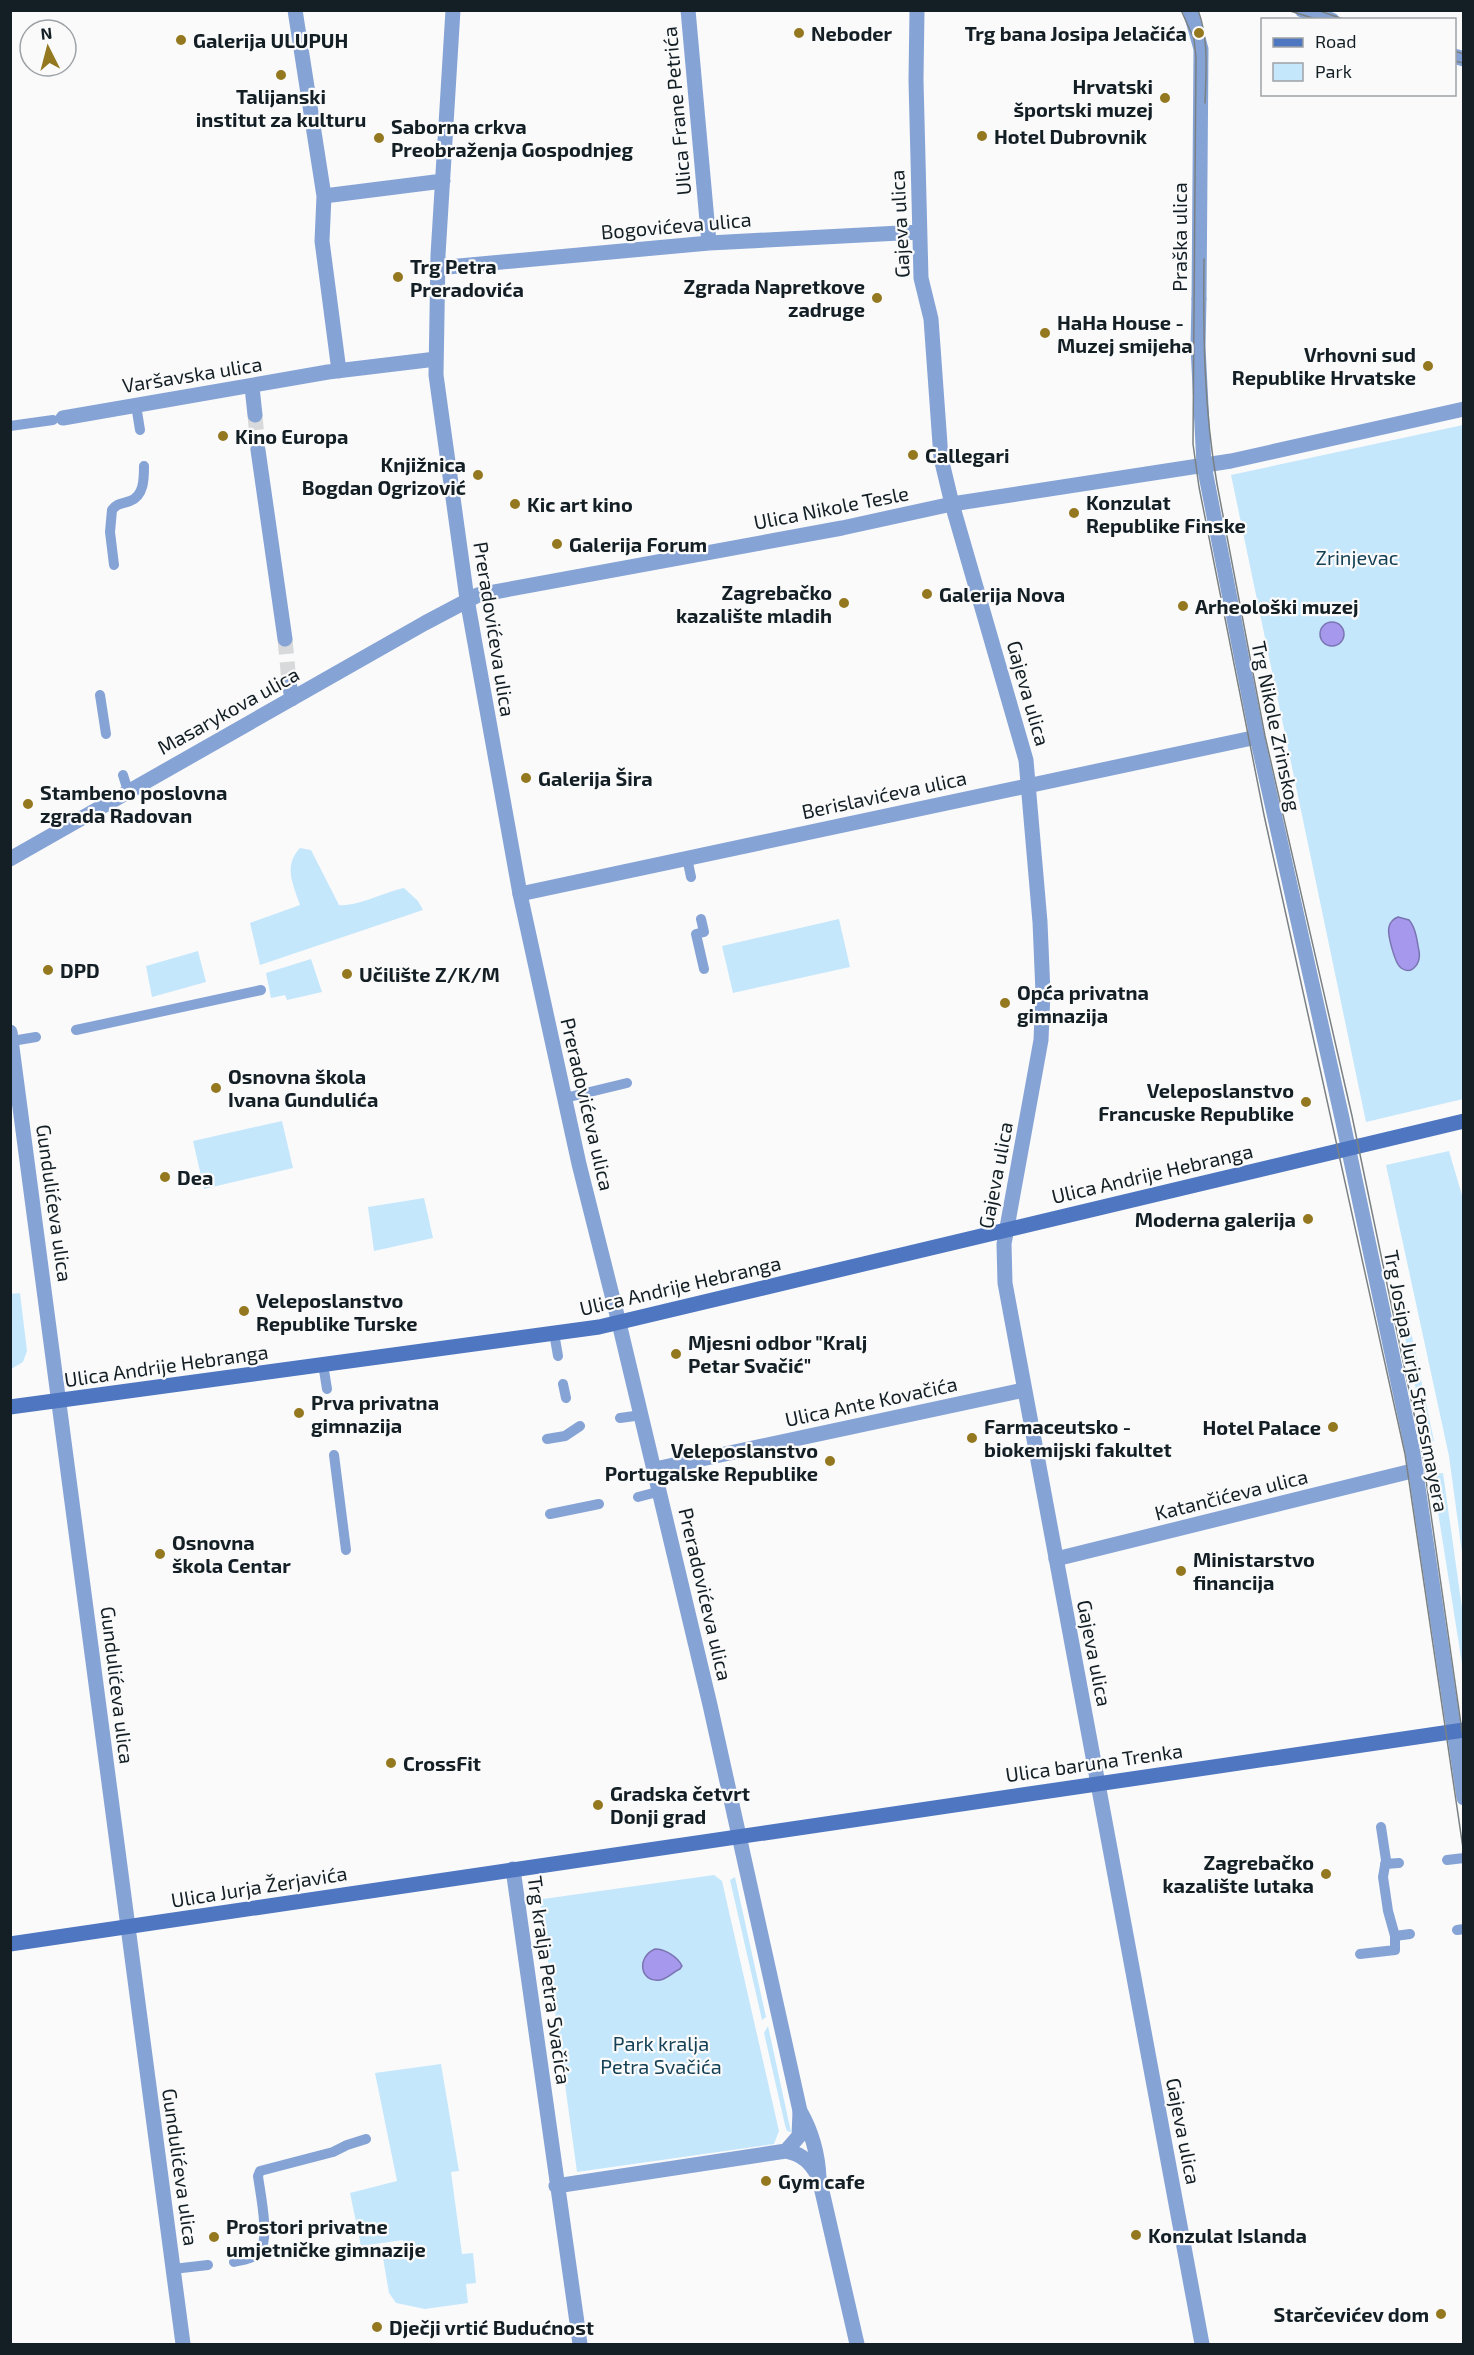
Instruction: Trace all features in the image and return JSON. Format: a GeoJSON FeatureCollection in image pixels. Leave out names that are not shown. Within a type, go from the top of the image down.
{"type":"FeatureCollection","features":[{"type":"Feature","properties":{"kind":"main road","name":"Ulica Andrije Hebranga"},"geometry":{"type":"LineString","coordinates":[[10,1407],[619,1323],[1464,1121]]}},
{"type":"Feature","properties":{"kind":"main road","name":"Ulica baruna Trenka"},"geometry":{"type":"LineString","coordinates":[[740,1835],[1459,1731]]}},
{"type":"Feature","properties":{"kind":"main road","name":"Trg kralja Petra Svačića"},"geometry":{"type":"LineString","coordinates":[[513,1869],[740,1835]]}},
{"type":"Feature","properties":{"kind":"main road","name":"Ulica Jurja Žerjavića"},"geometry":{"type":"LineString","coordinates":[[10,1944],[513,1869]]}},
{"type":"Feature","properties":{"kind":"street"},"geometry":{"type":"LineString","coordinates":[[295,10],[323,189],[322,241],[334,372],[436,359],[438,267],[453,10]]}},
{"type":"Feature","properties":{"kind":"street","name":"Ulica Frane Petrića"},"geometry":{"type":"LineString","coordinates":[[688,10],[710,243]]}},
{"type":"Feature","properties":{"kind":"street","name":"Gajeva ulica"},"geometry":{"type":"LineString","coordinates":[[917,10],[916,80],[921,278],[931,319],[941,458],[952,504],[1025,755],[1030,785],[1040,922],[1043,1017],[1038,1067],[1006,1229],[1003,1254],[1005,1283],[1202,2344]]}},
{"type":"Feature","properties":{"kind":"street","name":"Praška ulica"},"geometry":{"type":"LineString","coordinates":[[1190,10],[1201,49],[1198,347],[1204,465]]}},
{"type":"Feature","properties":{"kind":"street"},"geometry":{"type":"LineString","coordinates":[[1302,10],[1326,18]]}},
{"type":"Feature","properties":{"kind":"street"},"geometry":{"type":"LineString","coordinates":[[323,189],[443,173]]}},
{"type":"Feature","properties":{"kind":"street","name":"Bogovićeva ulica"},"geometry":{"type":"LineString","coordinates":[[438,267],[710,243],[919,232]]}},
{"type":"Feature","properties":{"kind":"street","name":"Preradovićeva ulica"},"geometry":{"type":"LineString","coordinates":[[436,359],[436,375],[467,599],[520,894],[579,1164],[661,1491],[740,1835]]}},
{"type":"Feature","properties":{"kind":"street","name":"Varšavska ulica"},"geometry":{"type":"LineString","coordinates":[[58,419],[334,372]]}},
{"type":"Feature","properties":{"kind":"street"},"geometry":{"type":"LineString","coordinates":[[252,387],[255,415]]}},
{"type":"Feature","properties":{"kind":"street"},"geometry":{"type":"LineString","coordinates":[[1204,465],[1319,442],[1461,408]]}},
{"type":"Feature","properties":{"kind":"street"},"geometry":{"type":"LineString","coordinates":[[258,450],[285,639]]}},
{"type":"Feature","properties":{"kind":"street","name":"Ulica Nikole Tesle"},"geometry":{"type":"LineString","coordinates":[[467,599],[494,591],[842,528],[952,504],[1204,465]]}},
{"type":"Feature","properties":{"kind":"street","name":"Trg Nikole Zrinskog"},"geometry":{"type":"LineString","coordinates":[[1204,465],[1257,737],[1348,1148]]}},
{"type":"Feature","properties":{"kind":"street","name":"Masarykova ulica"},"geometry":{"type":"LineString","coordinates":[[10,859],[467,599]]}},
{"type":"Feature","properties":{"kind":"street"},"geometry":{"type":"LineString","coordinates":[[289,682],[292,699]]}},
{"type":"Feature","properties":{"kind":"street","name":"Berislavićeva ulica"},"geometry":{"type":"LineString","coordinates":[[520,894],[1257,737]]}},
{"type":"Feature","properties":{"kind":"street","name":"Gundulićeva ulica"},"geometry":{"type":"LineString","coordinates":[[11,1036],[183,2344]]}},
{"type":"Feature","properties":{"kind":"street","name":"Trg Josipa Jurja Strossmayera"},"geometry":{"type":"LineString","coordinates":[[1348,1148],[1416,1470],[1459,1731],[1464,1798]]}},
{"type":"Feature","properties":{"kind":"street","name":"Ulica Ante Kovačića"},"geometry":{"type":"LineString","coordinates":[[655,1469],[1024,1390]]}},
{"type":"Feature","properties":{"kind":"street","name":"Katančićeva ulica"},"geometry":{"type":"LineString","coordinates":[[1056,1558],[1416,1470]]}},
{"type":"Feature","properties":{"kind":"street"},"geometry":{"type":"LineString","coordinates":[[740,1835],[800,2111],[812,2136],[819,2178],[857,2344]]}},
{"type":"Feature","properties":{"kind":"street","name":"Trg kralja Petra Svačića"},"geometry":{"type":"LineString","coordinates":[[513,1869],[580,2344]]}},
{"type":"Feature","properties":{"kind":"street"},"geometry":{"type":"LineString","coordinates":[[786,2151],[799,2136],[800,2111]]}},
{"type":"Feature","properties":{"kind":"street"},"geometry":{"type":"LineString","coordinates":[[556,2186],[786,2151],[810,2162],[819,2178]]}},
{"type":"Feature","properties":{"kind":"lane"},"geometry":{"type":"LineString","coordinates":[[136,405],[140,430]]}},
{"type":"Feature","properties":{"kind":"lane"},"geometry":{"type":"LineString","coordinates":[[10,426],[58,419]]}},
{"type":"Feature","properties":{"kind":"lane"},"geometry":{"type":"LineString","coordinates":[[114,565],[110,532],[112,510],[121,502],[130,501],[142,490],[144,466]]}},
{"type":"Feature","properties":{"kind":"lane"},"geometry":{"type":"LineString","coordinates":[[100,695],[106,734]]}},
{"type":"Feature","properties":{"kind":"lane"},"geometry":{"type":"LineString","coordinates":[[123,775],[128,791]]}},
{"type":"Feature","properties":{"kind":"lane"},"geometry":{"type":"LineString","coordinates":[[687,858],[691,877]]}},
{"type":"Feature","properties":{"kind":"lane"},"geometry":{"type":"LineString","coordinates":[[701,919],[704,932],[696,934],[704,969]]}},
{"type":"Feature","properties":{"kind":"lane"},"geometry":{"type":"LineString","coordinates":[[76,1030],[261,990]]}},
{"type":"Feature","properties":{"kind":"lane"},"geometry":{"type":"LineString","coordinates":[[11,1036],[36,1037]]}},
{"type":"Feature","properties":{"kind":"lane"},"geometry":{"type":"LineString","coordinates":[[565,1098],[627,1083]]}},
{"type":"Feature","properties":{"kind":"lane"},"geometry":{"type":"LineString","coordinates":[[554,1333],[558,1356]]}},
{"type":"Feature","properties":{"kind":"lane"},"geometry":{"type":"LineString","coordinates":[[323,1364],[327,1389]]}},
{"type":"Feature","properties":{"kind":"lane"},"geometry":{"type":"LineString","coordinates":[[563,1384],[566,1398]]}},
{"type":"Feature","properties":{"kind":"lane"},"geometry":{"type":"LineString","coordinates":[[620,1418],[642,1414]]}},
{"type":"Feature","properties":{"kind":"lane"},"geometry":{"type":"LineString","coordinates":[[547,1439],[565,1436],[580,1425]]}},
{"type":"Feature","properties":{"kind":"lane"},"geometry":{"type":"LineString","coordinates":[[334,1455],[346,1550]]}},
{"type":"Feature","properties":{"kind":"lane"},"geometry":{"type":"LineString","coordinates":[[638,1497],[661,1491]]}},
{"type":"Feature","properties":{"kind":"lane"},"geometry":{"type":"LineString","coordinates":[[550,1514],[599,1504]]}},
{"type":"Feature","properties":{"kind":"lane"},"geometry":{"type":"LineString","coordinates":[[1360,1954],[1395,1950],[1395,1936],[1388,1911],[1383,1877],[1385,1864],[1381,1827]]}},
{"type":"Feature","properties":{"kind":"lane"},"geometry":{"type":"LineString","coordinates":[[1447,1860],[1464,1858]]}},
{"type":"Feature","properties":{"kind":"lane"},"geometry":{"type":"LineString","coordinates":[[1385,1864],[1400,1863]]}},
{"type":"Feature","properties":{"kind":"lane"},"geometry":{"type":"LineString","coordinates":[[1395,1936],[1410,1935]]}},
{"type":"Feature","properties":{"kind":"lane"},"geometry":{"type":"LineString","coordinates":[[234,2262],[261,2251],[264,2224],[258,2176],[260,2171],[333,2152],[366,2139]]}},
{"type":"Feature","properties":{"kind":"lane"},"geometry":{"type":"LineString","coordinates":[[173,2269],[208,2265]]}},
{"type":"Feature","properties":{"kind":"green space","name":"Zrinjevac"},"geometry":{"type":"Polygon","coordinates":[[[1463,425],[1463,1099],[1366,1122],[1231,475],[1463,425]]]}},
{"type":"Feature","properties":{"kind":"green space"},"geometry":{"type":"Polygon","coordinates":[[[300,848],[311,850],[339,905],[354,904],[404,888],[418,901],[423,910],[260,965],[250,923],[300,905],[292,882],[291,868],[300,848]]]}},
{"type":"Feature","properties":{"kind":"green space"},"geometry":{"type":"Polygon","coordinates":[[[839,919],[850,967],[733,993],[722,946],[839,919]]]}},
{"type":"Feature","properties":{"kind":"green space"},"geometry":{"type":"Polygon","coordinates":[[[198,951],[206,982],[152,997],[146,966],[198,951]]]}},
{"type":"Feature","properties":{"kind":"green space"},"geometry":{"type":"Polygon","coordinates":[[[311,959],[322,992],[287,1000],[285,995],[271,998],[266,973],[311,959]]]}},
{"type":"Feature","properties":{"kind":"green space"},"geometry":{"type":"Polygon","coordinates":[[[282,1121],[293,1168],[204,1189],[193,1141],[282,1121]]]}},
{"type":"Feature","properties":{"kind":"green space"},"geometry":{"type":"Polygon","coordinates":[[[1449,1151],[1464,1202],[1463,1560],[1449,1456],[1386,1165],[1449,1151]]]}},
{"type":"Feature","properties":{"kind":"green space"},"geometry":{"type":"Polygon","coordinates":[[[424,1198],[433,1238],[374,1251],[368,1207],[424,1198]]]}},
{"type":"Feature","properties":{"kind":"green space"},"geometry":{"type":"Polygon","coordinates":[[[20,1293],[27,1351],[23,1362],[11,1369],[11,1294],[20,1293]]]}},
{"type":"Feature","properties":{"kind":"green space"},"geometry":{"type":"Polygon","coordinates":[[[1409,1322],[1434,1441],[1427,1442],[1402,1323],[1409,1322]]]}},
{"type":"Feature","properties":{"kind":"green space"},"geometry":{"type":"Polygon","coordinates":[[[1443,1473],[1463,1615],[1463,1670],[1432,1474],[1443,1473]]]}},
{"type":"Feature","properties":{"kind":"green space","name":"Park kralja Petra Svačića"},"geometry":{"type":"Polygon","coordinates":[[[714,1875],[722,1881],[779,2131],[774,2144],[577,2172],[540,1902],[543,1899],[714,1875]]]}},
{"type":"Feature","properties":{"kind":"green space"},"geometry":{"type":"Polygon","coordinates":[[[735,1877],[766,2017],[762,2020],[730,1880],[735,1877]]]}},
{"type":"Feature","properties":{"kind":"green space"},"geometry":{"type":"Polygon","coordinates":[[[768,2026],[791,2132],[787,2131],[785,2125],[764,2033],[768,2026]]]}},
{"type":"Feature","properties":{"kind":"green space"},"geometry":{"type":"Polygon","coordinates":[[[441,2064],[459,2171],[451,2172],[462,2254],[473,2253],[476,2283],[466,2284],[468,2303],[425,2309],[396,2303],[389,2293],[382,2252],[403,2249],[403,2240],[361,2246],[350,2193],[397,2181],[375,2073],[441,2064]]]}},
{"type":"Feature","properties":{"kind":"shaded area"},"geometry":{"type":"Polygon","coordinates":[[[1332,622],[1340,626],[1344,634],[1340,642],[1332,646],[1324,642],[1320,634],[1324,626],[1332,622]]]}},
{"type":"Feature","properties":{"kind":"shaded area"},"geometry":{"type":"Polygon","coordinates":[[[1398,917],[1409,920],[1417,939],[1419,959],[1415,967],[1409,970],[1401,968],[1390,942],[1389,925],[1398,917]]]}},
{"type":"Feature","properties":{"kind":"shaded area"},"geometry":{"type":"Polygon","coordinates":[[[655,1949],[663,1950],[674,1957],[682,1966],[680,1969],[660,1980],[648,1978],[643,1969],[643,1963],[649,1953],[655,1949]]]}},
{"type":"Feature","properties":{"kind":"tunnel"},"geometry":{"type":"LineString","coordinates":[[255,415],[258,450]]}},
{"type":"Feature","properties":{"kind":"tunnel"},"geometry":{"type":"LineString","coordinates":[[285,639],[289,682]]}},
{"type":"Feature","properties":{"kind":"tram line"},"geometry":{"type":"LineString","coordinates":[[1181,10],[1194,39],[1196,57],[1193,444],[1199,487],[1264,815],[1405,1454],[1464,1855]]}},
{"type":"Feature","properties":{"kind":"tram line"},"geometry":{"type":"LineString","coordinates":[[1198,10],[1205,44],[1205,103]]}},
{"type":"Feature","properties":{"kind":"tram line"},"geometry":{"type":"LineString","coordinates":[[1287,10],[1313,18]]}},
{"type":"Feature","properties":{"kind":"tram line"},"geometry":{"type":"LineString","coordinates":[[1317,10],[1340,18]]}},
{"type":"Feature","properties":{"kind":"tram line"},"geometry":{"type":"LineString","coordinates":[[1456,52],[1464,54]]}},
{"type":"Feature","properties":{"kind":"tram line"},"geometry":{"type":"LineString","coordinates":[[1456,61],[1464,63]]}},
{"type":"Feature","properties":{"kind":"tram line"},"geometry":{"type":"LineString","coordinates":[[1204,259],[1205,372],[1209,428],[1217,484],[1265,736],[1352,1116],[1422,1452],[1464,1745]]}},
{"type":"Feature","properties":{"kind":"place","name":"Neboder"},"geometry":{"type":"Point","coordinates":[799,33]}},
{"type":"Feature","properties":{"kind":"place","name":"Trg bana Josipa Jelačića"},"geometry":{"type":"Point","coordinates":[1199,33]}},
{"type":"Feature","properties":{"kind":"place","name":"Galerija ULUPUH"},"geometry":{"type":"Point","coordinates":[181,40]}},
{"type":"Feature","properties":{"kind":"place","name":"Talijanski institut za kulturu"},"geometry":{"type":"Point","coordinates":[281,75]}},
{"type":"Feature","properties":{"kind":"place","name":"Hrvatski športski muzej"},"geometry":{"type":"Point","coordinates":[1165,98]}},
{"type":"Feature","properties":{"kind":"place","name":"Hotel Dubrovnik"},"geometry":{"type":"Point","coordinates":[982,136]}},
{"type":"Feature","properties":{"kind":"place","name":"Saborna crkva Preobraženja Gospodnjeg"},"geometry":{"type":"Point","coordinates":[379,138]}},
{"type":"Feature","properties":{"kind":"place","name":"Trg Petra Preradovića"},"geometry":{"type":"Point","coordinates":[398,277]}},
{"type":"Feature","properties":{"kind":"place","name":"Zgrada Napretkove zadruge"},"geometry":{"type":"Point","coordinates":[877,298]}},
{"type":"Feature","properties":{"kind":"place","name":"HaHa House - Muzej smijeha"},"geometry":{"type":"Point","coordinates":[1045,333]}},
{"type":"Feature","properties":{"kind":"place","name":"Vrhovni sud Republike Hrvatske"},"geometry":{"type":"Point","coordinates":[1428,366]}},
{"type":"Feature","properties":{"kind":"place","name":"Kino Europa"},"geometry":{"type":"Point","coordinates":[223,436]}},
{"type":"Feature","properties":{"kind":"place","name":"Callegari"},"geometry":{"type":"Point","coordinates":[913,455]}},
{"type":"Feature","properties":{"kind":"place","name":"Knjižnica Bogdan Ogrizović"},"geometry":{"type":"Point","coordinates":[478,475]}},
{"type":"Feature","properties":{"kind":"place","name":"Kic art kino"},"geometry":{"type":"Point","coordinates":[515,504]}},
{"type":"Feature","properties":{"kind":"place","name":"Konzulat Republike Finske"},"geometry":{"type":"Point","coordinates":[1074,513]}},
{"type":"Feature","properties":{"kind":"place","name":"Galerija Forum"},"geometry":{"type":"Point","coordinates":[557,544]}},
{"type":"Feature","properties":{"kind":"place","name":"Galerija Nova"},"geometry":{"type":"Point","coordinates":[927,594]}},
{"type":"Feature","properties":{"kind":"place","name":"Zagrebačko kazalište mladih"},"geometry":{"type":"Point","coordinates":[844,603]}},
{"type":"Feature","properties":{"kind":"place","name":"Arheološki muzej"},"geometry":{"type":"Point","coordinates":[1183,606]}},
{"type":"Feature","properties":{"kind":"place","name":"Galerija Šira"},"geometry":{"type":"Point","coordinates":[526,778]}},
{"type":"Feature","properties":{"kind":"place","name":"Stambeno poslovna zgrada Radovan"},"geometry":{"type":"Point","coordinates":[28,804]}},
{"type":"Feature","properties":{"kind":"place","name":"DPD"},"geometry":{"type":"Point","coordinates":[48,970]}},
{"type":"Feature","properties":{"kind":"place","name":"Učilište Z/K/M"},"geometry":{"type":"Point","coordinates":[347,974]}},
{"type":"Feature","properties":{"kind":"place","name":"Opća privatna gimnazija"},"geometry":{"type":"Point","coordinates":[1005,1003]}},
{"type":"Feature","properties":{"kind":"place","name":"Osnovna škola Ivana Gundulića"},"geometry":{"type":"Point","coordinates":[216,1088]}},
{"type":"Feature","properties":{"kind":"place","name":"Veleposlanstvo Francuske Republike"},"geometry":{"type":"Point","coordinates":[1306,1102]}},
{"type":"Feature","properties":{"kind":"place","name":"Dea"},"geometry":{"type":"Point","coordinates":[165,1177]}},
{"type":"Feature","properties":{"kind":"place","name":"Moderna galerija"},"geometry":{"type":"Point","coordinates":[1308,1219]}},
{"type":"Feature","properties":{"kind":"place","name":"Veleposlanstvo Republike Turske"},"geometry":{"type":"Point","coordinates":[244,1311]}},
{"type":"Feature","properties":{"kind":"place","name":"Mjesni odbor \"Kralj Petar Svačić\""},"geometry":{"type":"Point","coordinates":[676,1354]}},
{"type":"Feature","properties":{"kind":"place","name":"Prva privatna gimnazija"},"geometry":{"type":"Point","coordinates":[299,1413]}},
{"type":"Feature","properties":{"kind":"place","name":"Hotel Palace"},"geometry":{"type":"Point","coordinates":[1333,1427]}},
{"type":"Feature","properties":{"kind":"place","name":"Farmaceutsko - biokemijski fakultet"},"geometry":{"type":"Point","coordinates":[972,1438]}},
{"type":"Feature","properties":{"kind":"place","name":"Veleposlanstvo Portugalske Republike"},"geometry":{"type":"Point","coordinates":[830,1461]}},
{"type":"Feature","properties":{"kind":"place","name":"Osnovna škola Centar"},"geometry":{"type":"Point","coordinates":[160,1554]}},
{"type":"Feature","properties":{"kind":"place","name":"Ministarstvo financija"},"geometry":{"type":"Point","coordinates":[1181,1571]}},
{"type":"Feature","properties":{"kind":"place","name":"CrossFit"},"geometry":{"type":"Point","coordinates":[391,1763]}},
{"type":"Feature","properties":{"kind":"place","name":"Gradska četvrt Donji grad"},"geometry":{"type":"Point","coordinates":[598,1805]}},
{"type":"Feature","properties":{"kind":"place","name":"Zagrebačko kazalište lutaka"},"geometry":{"type":"Point","coordinates":[1326,1874]}},
{"type":"Feature","properties":{"kind":"place","name":"Gym cafe"},"geometry":{"type":"Point","coordinates":[766,2181]}},
{"type":"Feature","properties":{"kind":"place","name":"Konzulat Islanda"},"geometry":{"type":"Point","coordinates":[1136,2235]}},
{"type":"Feature","properties":{"kind":"place","name":"Prostori privatne umjetničke gimnazije"},"geometry":{"type":"Point","coordinates":[214,2237]}},
{"type":"Feature","properties":{"kind":"place","name":"Starčevićev dom"},"geometry":{"type":"Point","coordinates":[1441,2314]}},
{"type":"Feature","properties":{"kind":"place","name":"Dječji vrtić Budućnost"},"geometry":{"type":"Point","coordinates":[377,2327]}}]}
